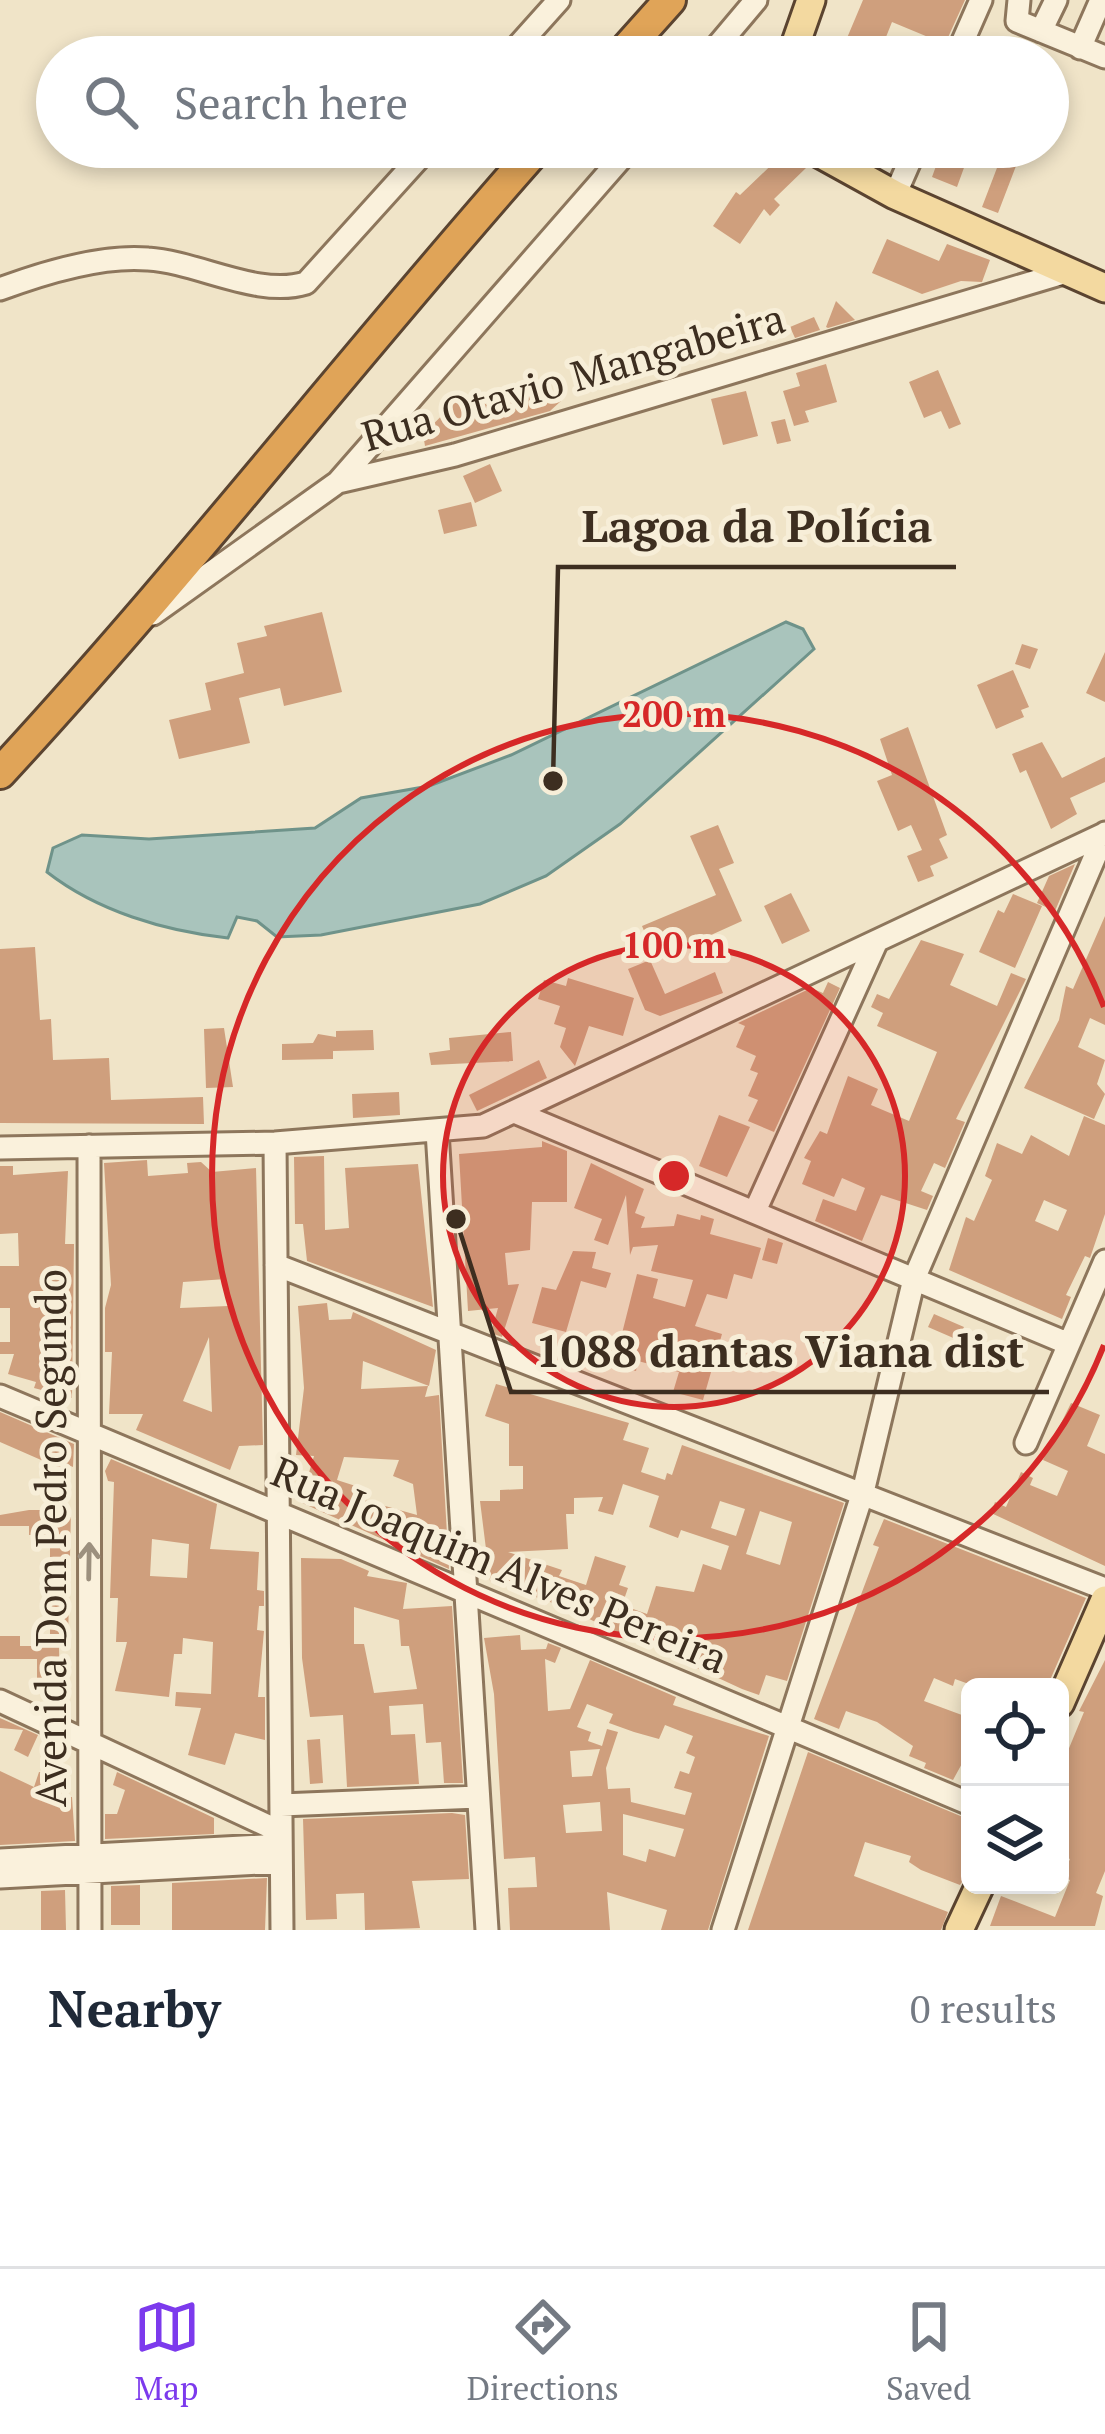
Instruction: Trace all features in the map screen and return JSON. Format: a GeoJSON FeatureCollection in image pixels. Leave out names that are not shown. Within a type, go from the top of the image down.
{"type":"FeatureCollection","features":[{"type":"Feature","properties":{"kind":"highway"},"geometry":{"type":"LineString","coordinates":[[638,36],[670,0]]}},
{"type":"Feature","properties":{"kind":"highway"},"geometry":{"type":"LineString","coordinates":[[0,773],[134,628],[408,294],[519,168]]}},
{"type":"Feature","properties":{"kind":"main road"},"geometry":{"type":"LineString","coordinates":[[799,36],[812,0]]}},
{"type":"Feature","properties":{"kind":"main road"},"geometry":{"type":"LineString","coordinates":[[846,168],[895,195],[1105,288]]}},
{"type":"Feature","properties":{"kind":"main road"},"geometry":{"type":"LineString","coordinates":[[1069,1682],[1105,1600]]}},
{"type":"Feature","properties":{"kind":"main road"},"geometry":{"type":"LineString","coordinates":[[959,1930],[976,1894]]}},
{"type":"Feature","properties":{"kind":"street"},"geometry":{"type":"LineString","coordinates":[[527,36],[559,0]]}},
{"type":"Feature","properties":{"kind":"street"},"geometry":{"type":"LineString","coordinates":[[726,36],[756,0]]}},
{"type":"Feature","properties":{"kind":"street"},"geometry":{"type":"LineString","coordinates":[[965,36],[981,0]]}},
{"type":"Feature","properties":{"kind":"street"},"geometry":{"type":"LineString","coordinates":[[1019,0],[1017,21],[1051,36]]}},
{"type":"Feature","properties":{"kind":"street"},"geometry":{"type":"LineString","coordinates":[[1041,32],[1056,0]]}},
{"type":"Feature","properties":{"kind":"street"},"geometry":{"type":"LineString","coordinates":[[1080,48],[1101,0]]}},
{"type":"Feature","properties":{"kind":"street"},"geometry":{"type":"LineString","coordinates":[[1069,43],[1105,57]]}},
{"type":"Feature","properties":{"kind":"street"},"geometry":{"type":"LineString","coordinates":[[0,289],[108,261],[146,258],[274,286],[306,283],[410,168]]}},
{"type":"Feature","properties":{"kind":"street"},"geometry":{"type":"LineString","coordinates":[[338,482],[614,168]]}},
{"type":"Feature","properties":{"kind":"street"},"geometry":{"type":"LineString","coordinates":[[895,195],[907,168]]}},
{"type":"Feature","properties":{"kind":"street","name":"Rua Otavio Mangabeira"},"geometry":{"type":"LineString","coordinates":[[134,628],[338,482],[455,455],[1070,272]]}},
{"type":"Feature","properties":{"kind":"street"},"geometry":{"type":"LineString","coordinates":[[0,1148],[275,1143],[483,1126],[1105,834]]}},
{"type":"Feature","properties":{"kind":"street"},"geometry":{"type":"LineString","coordinates":[[723,1930],[863,1492],[914,1279],[1105,834]]}},
{"type":"Feature","properties":{"kind":"street"},"geometry":{"type":"LineString","coordinates":[[755,1211],[877,941]]}},
{"type":"Feature","properties":{"kind":"street"},"geometry":{"type":"LineString","coordinates":[[517,1113],[1069,1344]]}},
{"type":"Feature","properties":{"kind":"street"},"geometry":{"type":"LineString","coordinates":[[437,1131],[487,1930]]}},
{"type":"Feature","properties":{"kind":"street"},"geometry":{"type":"LineString","coordinates":[[275,1143],[282,1930]]}},
{"type":"Feature","properties":{"kind":"street","name":"Avenida Dom Pedro Segundo"},"geometry":{"type":"LineString","coordinates":[[89,1146],[92,1434],[86,1742],[90,1930]]}},
{"type":"Feature","properties":{"kind":"street"},"geometry":{"type":"LineString","coordinates":[[276,1265],[1105,1589]]}},
{"type":"Feature","properties":{"kind":"street"},"geometry":{"type":"LineString","coordinates":[[1026,1443],[1103,1270]]}},
{"type":"Feature","properties":{"kind":"street","name":"Rua Joaquim Alves Pereira"},"geometry":{"type":"LineString","coordinates":[[0,1396],[961,1800]]}},
{"type":"Feature","properties":{"kind":"street"},"geometry":{"type":"LineString","coordinates":[[0,1701],[281,1846]]}},
{"type":"Feature","properties":{"kind":"street"},"geometry":{"type":"LineString","coordinates":[[281,1805],[478,1797]]}},
{"type":"Feature","properties":{"kind":"street"},"geometry":{"type":"LineString","coordinates":[[0,1877],[281,1846]]}},
{"type":"Feature","properties":{"kind":"street"},"geometry":{"type":"LineString","coordinates":[[0,1860],[90,1865]]}},
{"type":"Feature","properties":{"kind":"water"},"geometry":{"type":"Polygon","coordinates":[[[786,622],[803,629],[814,649],[620,824],[546,876],[480,904],[321,935],[277,937],[257,921],[237,917],[228,938],[132,917],[87,898],[47,872],[53,848],[82,835],[149,839],[315,828],[361,798],[429,786],[511,755],[786,622]]]}},
{"type":"Feature","properties":{"kind":"building"},"geometry":{"type":"Polygon","coordinates":[[[863,0],[965,0],[949,36],[926,36],[892,22],[886,36],[848,36],[863,0]]]}},
{"type":"Feature","properties":{"kind":"building"},"geometry":{"type":"Polygon","coordinates":[[[768,168],[806,168],[774,199],[780,205],[770,216],[764,209],[740,244],[713,226],[736,192],[740,195],[768,168]]]}},
{"type":"Feature","properties":{"kind":"building"},"geometry":{"type":"Polygon","coordinates":[[[935,168],[964,168],[957,187],[932,177],[935,168]]]}},
{"type":"Feature","properties":{"kind":"building"},"geometry":{"type":"Polygon","coordinates":[[[997,168],[1015,168],[998,213],[982,207],[997,168]]]}},
{"type":"Feature","properties":{"kind":"building"},"geometry":{"type":"Polygon","coordinates":[[[887,239],[939,261],[947,244],[990,260],[982,282],[961,281],[922,294],[872,273],[887,239]]]}},
{"type":"Feature","properties":{"kind":"building"},"geometry":{"type":"Polygon","coordinates":[[[836,301],[855,320],[828,328],[826,327],[836,301]]]}},
{"type":"Feature","properties":{"kind":"building"},"geometry":{"type":"Polygon","coordinates":[[[814,317],[820,330],[795,338],[790,327],[814,317]]]}},
{"type":"Feature","properties":{"kind":"building"},"geometry":{"type":"Polygon","coordinates":[[[826,364],[837,402],[805,411],[809,422],[794,426],[783,391],[800,386],[796,373],[826,364]]]}},
{"type":"Feature","properties":{"kind":"building"},"geometry":{"type":"Polygon","coordinates":[[[938,370],[961,424],[949,429],[941,411],[924,418],[909,382],[938,370]]]}},
{"type":"Feature","properties":{"kind":"building"},"geometry":{"type":"Polygon","coordinates":[[[545,385],[561,401],[550,411],[425,446],[423,434],[461,397],[472,407],[480,399],[491,409],[502,398],[512,394],[517,399],[545,385]]]}},
{"type":"Feature","properties":{"kind":"building"},"geometry":{"type":"Polygon","coordinates":[[[746,391],[758,436],[723,445],[711,399],[746,391]]]}},
{"type":"Feature","properties":{"kind":"building"},"geometry":{"type":"Polygon","coordinates":[[[785,419],[791,441],[777,444],[771,422],[785,419]]]}},
{"type":"Feature","properties":{"kind":"building"},"geometry":{"type":"Polygon","coordinates":[[[490,464],[502,491],[475,503],[463,476],[490,464]]]}},
{"type":"Feature","properties":{"kind":"building"},"geometry":{"type":"Polygon","coordinates":[[[471,502],[477,526],[444,534],[438,510],[471,502]]]}},
{"type":"Feature","properties":{"kind":"building"},"geometry":{"type":"Polygon","coordinates":[[[322,612],[342,692],[284,706],[280,688],[239,698],[250,743],[179,759],[169,720],[211,710],[205,683],[244,673],[237,643],[267,636],[264,626],[322,612]]]}},
{"type":"Feature","properties":{"kind":"building"},"geometry":{"type":"Polygon","coordinates":[[[1022,644],[1038,649],[1030,669],[1015,664],[1022,644]]]}},
{"type":"Feature","properties":{"kind":"building"},"geometry":{"type":"Polygon","coordinates":[[[1105,652],[1105,702],[1086,693],[1105,652]]]}},
{"type":"Feature","properties":{"kind":"building"},"geometry":{"type":"Polygon","coordinates":[[[1013,670],[1029,707],[1021,710],[1024,717],[996,729],[977,685],[1013,670]]]}},
{"type":"Feature","properties":{"kind":"building"},"geometry":{"type":"Polygon","coordinates":[[[908,727],[947,835],[939,839],[948,858],[930,866],[934,876],[918,882],[907,856],[922,850],[911,825],[898,831],[877,781],[892,775],[880,739],[908,727]]]}},
{"type":"Feature","properties":{"kind":"building"},"geometry":{"type":"Polygon","coordinates":[[[1042,742],[1062,778],[1105,757],[1105,782],[1070,798],[1077,814],[1051,829],[1026,770],[1020,773],[1012,754],[1042,742]]]}},
{"type":"Feature","properties":{"kind":"building"},"geometry":{"type":"Polygon","coordinates":[[[718,825],[734,863],[719,869],[742,921],[680,949],[678,944],[654,954],[642,926],[716,895],[690,836],[718,825]]]}},
{"type":"Feature","properties":{"kind":"building"},"geometry":{"type":"Polygon","coordinates":[[[1075,864],[1055,911],[1037,903],[1049,876],[1075,864]]]}},
{"type":"Feature","properties":{"kind":"building"},"geometry":{"type":"Polygon","coordinates":[[[791,893],[810,931],[782,944],[764,906],[791,893]]]}},
{"type":"Feature","properties":{"kind":"building"},"geometry":{"type":"Polygon","coordinates":[[[1013,894],[1042,906],[1015,968],[979,952],[998,910],[1004,913],[1013,894]]]}},
{"type":"Feature","properties":{"kind":"building"},"geometry":{"type":"Polygon","coordinates":[[[1105,916],[1105,1025],[1090,1018],[1078,1047],[1105,1060],[1097,1084],[1105,1094],[1094,1119],[1024,1088],[1059,1020],[1066,986],[1073,989],[1105,916]]]}},
{"type":"Feature","properties":{"kind":"building"},"geometry":{"type":"Polygon","coordinates":[[[921,940],[964,954],[950,985],[997,1006],[1011,973],[1026,979],[956,1119],[965,1122],[945,1168],[934,1163],[921,1191],[933,1196],[927,1210],[881,1195],[862,1241],[815,1221],[823,1199],[856,1211],[865,1188],[842,1178],[834,1197],[802,1184],[811,1161],[804,1158],[820,1131],[827,1134],[848,1076],[878,1089],[871,1105],[909,1121],[937,1052],[877,1026],[883,1013],[871,1007],[877,994],[889,999],[921,940]]]}},
{"type":"Feature","properties":{"kind":"building"},"geometry":{"type":"Polygon","coordinates":[[[35,947],[40,1020],[51,1019],[53,1060],[109,1058],[111,1100],[203,1097],[204,1124],[0,1123],[0,949],[35,947]]]}},
{"type":"Feature","properties":{"kind":"building"},"geometry":{"type":"Polygon","coordinates":[[[650,960],[665,994],[715,972],[723,993],[660,1016],[645,1010],[628,969],[650,960]]]}},
{"type":"Feature","properties":{"kind":"building"},"geometry":{"type":"Polygon","coordinates":[[[568,978],[634,998],[623,1036],[589,1026],[575,1066],[560,1047],[566,1028],[554,1024],[560,1006],[538,999],[544,980],[566,986],[568,978]]]}},
{"type":"Feature","properties":{"kind":"building"},"geometry":{"type":"Polygon","coordinates":[[[828,982],[840,988],[774,1132],[748,1121],[758,1100],[748,1096],[758,1073],[750,1070],[756,1056],[736,1047],[745,1026],[738,1023],[811,988],[823,993],[828,982]]]}},
{"type":"Feature","properties":{"kind":"building"},"geometry":{"type":"Polygon","coordinates":[[[224,1028],[233,1087],[206,1088],[204,1029],[224,1028]]]}},
{"type":"Feature","properties":{"kind":"building"},"geometry":{"type":"Polygon","coordinates":[[[373,1030],[374,1050],[333,1051],[333,1059],[282,1060],[282,1044],[313,1043],[318,1034],[336,1037],[336,1031],[373,1030]]]}},
{"type":"Feature","properties":{"kind":"building"},"geometry":{"type":"Polygon","coordinates":[[[511,1032],[513,1061],[431,1065],[429,1053],[450,1050],[449,1038],[511,1032]]]}},
{"type":"Feature","properties":{"kind":"building"},"geometry":{"type":"Polygon","coordinates":[[[539,1060],[547,1078],[477,1111],[469,1095],[539,1060]]]}},
{"type":"Feature","properties":{"kind":"building"},"geometry":{"type":"Polygon","coordinates":[[[399,1092],[400,1115],[353,1118],[352,1094],[399,1092]]]}},
{"type":"Feature","properties":{"kind":"building"},"geometry":{"type":"Polygon","coordinates":[[[719,1115],[750,1127],[727,1177],[699,1166],[719,1115]]]}},
{"type":"Feature","properties":{"kind":"building"},"geometry":{"type":"Polygon","coordinates":[[[1084,1116],[1105,1125],[1105,1214],[1090,1258],[1085,1256],[1066,1295],[1071,1297],[1062,1319],[949,1270],[966,1217],[974,1221],[992,1180],[985,1176],[997,1143],[1022,1154],[1031,1135],[1069,1156],[1084,1116]],[[1044,1200],[1035,1221],[1058,1231],[1067,1210],[1044,1200]]]}},
{"type":"Feature","properties":{"kind":"building"},"geometry":{"type":"Polygon","coordinates":[[[542,1141],[567,1151],[567,1202],[532,1202],[530,1250],[505,1253],[508,1285],[519,1284],[502,1337],[491,1333],[498,1308],[468,1311],[459,1154],[542,1147],[542,1141]]]}},
{"type":"Feature","properties":{"kind":"building"},"geometry":{"type":"Polygon","coordinates":[[[324,1156],[325,1230],[349,1228],[345,1168],[418,1164],[433,1307],[307,1261],[303,1224],[295,1224],[294,1157],[324,1156]]]}},
{"type":"Feature","properties":{"kind":"building"},"geometry":{"type":"Polygon","coordinates":[[[147,1160],[148,1176],[188,1173],[187,1163],[201,1162],[212,1172],[256,1168],[263,1445],[239,1446],[230,1470],[136,1430],[143,1414],[109,1414],[112,1352],[105,1352],[105,1308],[111,1285],[104,1163],[147,1160]],[[226,1279],[183,1282],[180,1308],[228,1306],[226,1279]],[[209,1337],[183,1401],[212,1412],[209,1337]]]}},
{"type":"Feature","properties":{"kind":"building"},"geometry":{"type":"Polygon","coordinates":[[[591,1163],[644,1189],[635,1213],[645,1217],[641,1228],[674,1226],[677,1214],[700,1220],[701,1215],[714,1219],[710,1234],[761,1248],[752,1279],[734,1274],[727,1299],[707,1294],[695,1326],[722,1334],[703,1400],[673,1392],[679,1372],[638,1361],[636,1371],[614,1365],[637,1274],[658,1279],[653,1298],[685,1307],[693,1280],[651,1271],[658,1245],[633,1247],[630,1255],[626,1195],[608,1245],[594,1240],[602,1219],[574,1208],[591,1163]]]}},
{"type":"Feature","properties":{"kind":"building"},"geometry":{"type":"Polygon","coordinates":[[[0,1166],[13,1166],[13,1175],[68,1171],[65,1244],[74,1244],[72,1398],[34,1388],[36,1382],[8,1374],[14,1354],[0,1354],[0,1342],[10,1342],[10,1308],[0,1308],[0,1266],[19,1266],[18,1233],[0,1234],[0,1166]]]}},
{"type":"Feature","properties":{"kind":"building"},"geometry":{"type":"Polygon","coordinates":[[[768,1238],[783,1243],[777,1264],[762,1260],[768,1238]]]}},
{"type":"Feature","properties":{"kind":"building"},"geometry":{"type":"Polygon","coordinates":[[[573,1251],[596,1252],[592,1268],[611,1273],[606,1288],[581,1281],[566,1332],[532,1323],[542,1287],[556,1290],[573,1251]]]}},
{"type":"Feature","properties":{"kind":"building"},"geometry":{"type":"Polygon","coordinates":[[[327,1303],[329,1320],[351,1319],[353,1312],[436,1350],[429,1386],[363,1361],[361,1389],[428,1386],[425,1397],[439,1395],[449,1569],[300,1502],[314,1456],[296,1455],[304,1388],[298,1306],[327,1303]],[[344,1457],[337,1480],[368,1490],[364,1500],[417,1515],[413,1484],[393,1476],[399,1460],[344,1457]]]}},
{"type":"Feature","properties":{"kind":"building"},"geometry":{"type":"Polygon","coordinates":[[[934,1314],[964,1327],[958,1340],[928,1327],[934,1314]]]}},
{"type":"Feature","properties":{"kind":"building"},"geometry":{"type":"Polygon","coordinates":[[[496,1384],[629,1423],[623,1440],[649,1448],[641,1472],[665,1480],[667,1473],[672,1475],[682,1445],[844,1503],[787,1681],[766,1675],[759,1695],[688,1664],[691,1656],[634,1641],[567,1608],[490,1581],[480,1501],[500,1501],[500,1490],[523,1489],[523,1466],[509,1466],[509,1424],[485,1416],[496,1384]],[[623,1484],[613,1515],[598,1511],[603,1497],[574,1498],[574,1514],[566,1514],[568,1549],[508,1552],[562,1570],[559,1576],[586,1585],[595,1556],[626,1566],[619,1585],[628,1588],[622,1605],[647,1614],[656,1586],[694,1592],[703,1564],[721,1570],[729,1546],[681,1530],[678,1538],[649,1527],[659,1496],[623,1484]],[[720,1501],[711,1528],[736,1536],[745,1509],[720,1501]],[[760,1511],[746,1554],[780,1565],[792,1522],[760,1511]]]}},
{"type":"Feature","properties":{"kind":"building"},"geometry":{"type":"Polygon","coordinates":[[[1071,1403],[1100,1415],[1087,1446],[1105,1454],[1105,1566],[991,1513],[995,1502],[1006,1507],[1021,1472],[1033,1478],[1030,1485],[1057,1496],[1068,1471],[1043,1460],[1071,1403]]]}},
{"type":"Feature","properties":{"kind":"building"},"geometry":{"type":"Polygon","coordinates":[[[0,1412],[74,1444],[73,1467],[66,1464],[64,1470],[0,1442],[0,1412]]]}},
{"type":"Feature","properties":{"kind":"building"},"geometry":{"type":"Polygon","coordinates":[[[111,1459],[217,1504],[210,1549],[259,1552],[257,1590],[264,1591],[264,1606],[259,1606],[257,1630],[264,1631],[258,1697],[265,1697],[265,1740],[235,1733],[225,1765],[188,1755],[201,1708],[175,1706],[176,1692],[211,1694],[213,1642],[183,1638],[182,1654],[174,1654],[169,1697],[115,1691],[127,1642],[116,1642],[118,1598],[110,1598],[114,1482],[108,1481],[105,1471],[111,1459]],[[152,1539],[150,1576],[187,1578],[189,1544],[152,1539]]]}},
{"type":"Feature","properties":{"kind":"building"},"geometry":{"type":"Polygon","coordinates":[[[71,1510],[68,1641],[50,1641],[50,1535],[29,1535],[29,1526],[0,1526],[0,1515],[71,1510]]]}},
{"type":"Feature","properties":{"kind":"building"},"geometry":{"type":"Polygon","coordinates":[[[884,1519],[1086,1598],[1051,1678],[961,1678],[953,1686],[934,1678],[924,1701],[961,1715],[961,1765],[953,1780],[924,1768],[926,1763],[909,1756],[913,1746],[877,1722],[846,1711],[839,1729],[814,1719],[879,1547],[873,1545],[884,1519]]]}},
{"type":"Feature","properties":{"kind":"building"},"geometry":{"type":"Polygon","coordinates":[[[301,1558],[341,1559],[369,1571],[367,1576],[407,1583],[403,1609],[452,1606],[463,1783],[444,1783],[441,1742],[426,1743],[423,1704],[389,1706],[391,1735],[415,1734],[419,1784],[347,1787],[343,1715],[310,1717],[302,1658],[301,1558]],[[354,1607],[354,1644],[364,1644],[374,1693],[417,1689],[409,1646],[401,1646],[399,1620],[354,1607]]]}},
{"type":"Feature","properties":{"kind":"building"},"geometry":{"type":"Polygon","coordinates":[[[520,1635],[521,1650],[546,1649],[548,1643],[561,1648],[555,1663],[545,1659],[548,1711],[570,1709],[590,1660],[676,1697],[673,1705],[769,1736],[708,1930],[661,1930],[667,1910],[607,1892],[610,1930],[510,1930],[508,1888],[537,1887],[535,1857],[504,1859],[494,1694],[484,1638],[520,1635]],[[587,1704],[577,1727],[591,1732],[588,1741],[602,1746],[607,1729],[618,1732],[606,1768],[608,1789],[630,1788],[631,1802],[685,1815],[692,1793],[674,1788],[680,1771],[689,1774],[695,1757],[686,1753],[693,1736],[665,1725],[659,1739],[634,1732],[609,1723],[613,1714],[587,1704]],[[600,1749],[570,1751],[572,1777],[592,1776],[600,1749]],[[600,1802],[563,1805],[566,1833],[602,1831],[600,1802]],[[623,1814],[623,1855],[646,1862],[649,1849],[675,1857],[684,1829],[623,1814]]]}},
{"type":"Feature","properties":{"kind":"building"},"geometry":{"type":"Polygon","coordinates":[[[0,1636],[20,1636],[20,1646],[59,1646],[60,1693],[37,1693],[37,1659],[0,1659],[0,1636]]]}},
{"type":"Feature","properties":{"kind":"building"},"geometry":{"type":"Polygon","coordinates":[[[1105,1660],[1105,1871],[1096,1893],[1103,1896],[1095,1926],[990,1926],[1001,1896],[1055,1917],[1064,1894],[1069,1894],[1069,1748],[1084,1712],[1079,1711],[1105,1660]]]}},
{"type":"Feature","properties":{"kind":"building"},"geometry":{"type":"Polygon","coordinates":[[[0,1718],[38,1735],[28,1757],[14,1750],[23,1730],[0,1728],[0,1718]]]}},
{"type":"Feature","properties":{"kind":"building"},"geometry":{"type":"Polygon","coordinates":[[[320,1739],[323,1783],[310,1784],[307,1740],[320,1739]]]}},
{"type":"Feature","properties":{"kind":"building"},"geometry":{"type":"Polygon","coordinates":[[[808,1752],[961,1816],[960,1885],[921,1870],[909,1862],[911,1856],[865,1842],[854,1876],[948,1912],[941,1930],[748,1930],[808,1752]]]}},
{"type":"Feature","properties":{"kind":"building"},"geometry":{"type":"Polygon","coordinates":[[[0,1771],[34,1787],[39,1772],[57,1773],[49,1797],[72,1797],[75,1841],[0,1845],[0,1771]]]}},
{"type":"Feature","properties":{"kind":"building"},"geometry":{"type":"Polygon","coordinates":[[[117,1772],[214,1818],[214,1834],[105,1839],[105,1814],[117,1814],[125,1790],[113,1785],[117,1772]]]}},
{"type":"Feature","properties":{"kind":"building"},"geometry":{"type":"Polygon","coordinates":[[[465,1815],[469,1879],[412,1881],[420,1928],[365,1930],[364,1893],[336,1894],[337,1919],[306,1920],[303,1819],[465,1815]]]}},
{"type":"Feature","properties":{"kind":"building"},"geometry":{"type":"Polygon","coordinates":[[[267,1878],[265,1930],[172,1930],[172,1883],[267,1878]]]}},
{"type":"Feature","properties":{"kind":"building"},"geometry":{"type":"Polygon","coordinates":[[[140,1885],[140,1925],[111,1925],[111,1886],[140,1885]]]}},
{"type":"Feature","properties":{"kind":"building"},"geometry":{"type":"Polygon","coordinates":[[[65,1890],[66,1930],[41,1930],[41,1891],[65,1890]]]}},
{"type":"Feature","properties":{"kind":"place","name":"Lagoa da Polícia"},"geometry":{"type":"Point","coordinates":[553,781]}},
{"type":"Feature","properties":{"kind":"place","name":"1088 dantas Viana dist"},"geometry":{"type":"Point","coordinates":[456,1219]}}]}
